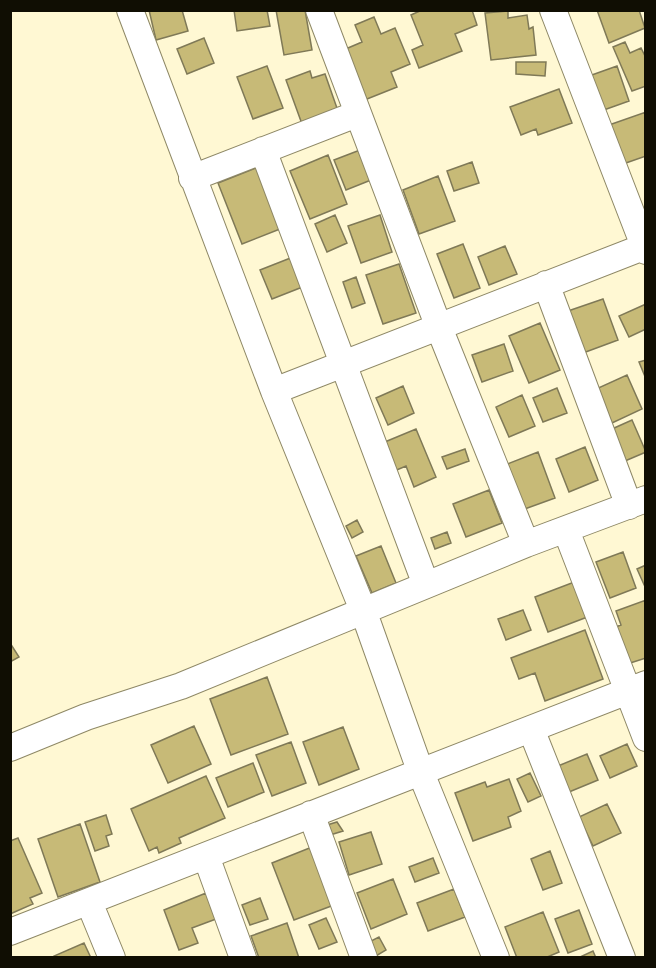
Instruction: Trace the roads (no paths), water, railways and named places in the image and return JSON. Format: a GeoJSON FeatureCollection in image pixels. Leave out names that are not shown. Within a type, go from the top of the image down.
{"type":"FeatureCollection","features":[{"type":"Feature","properties":{"kind":"street"},"geometry":{"type":"LineString","coordinates":[[130,10],[274,391],[363,610],[421,773],[496,957]]}},
{"type":"Feature","properties":{"kind":"street"},"geometry":{"type":"LineString","coordinates":[[319,10],[438,326],[526,544]]}},
{"type":"Feature","properties":{"kind":"street"},"geometry":{"type":"LineString","coordinates":[[274,391],[546,284],[645,248],[553,10]]}},
{"type":"Feature","properties":{"kind":"street"},"geometry":{"type":"LineString","coordinates":[[192,178],[357,114]]}},
{"type":"Feature","properties":{"kind":"street"},"geometry":{"type":"LineString","coordinates":[[263,150],[426,585]]}},
{"type":"Feature","properties":{"kind":"street"},"geometry":{"type":"LineString","coordinates":[[10,748],[86,717],[181,686],[526,544],[637,502],[546,284]]}},
{"type":"Feature","properties":{"kind":"street"},"geometry":{"type":"LineString","coordinates":[[566,530],[637,687],[645,738]]}},
{"type":"Feature","properties":{"kind":"street"},"geometry":{"type":"LineString","coordinates":[[10,932],[637,687]]}},
{"type":"Feature","properties":{"kind":"street"},"geometry":{"type":"LineString","coordinates":[[531,729],[622,957]]}},
{"type":"Feature","properties":{"kind":"street"},"geometry":{"type":"LineString","coordinates":[[310,814],[364,957]]}},
{"type":"Feature","properties":{"kind":"street"},"geometry":{"type":"LineString","coordinates":[[206,856],[243,957]]}},
{"type":"Feature","properties":{"kind":"street"},"geometry":{"type":"LineString","coordinates":[[89,902],[112,957]]}}]}
